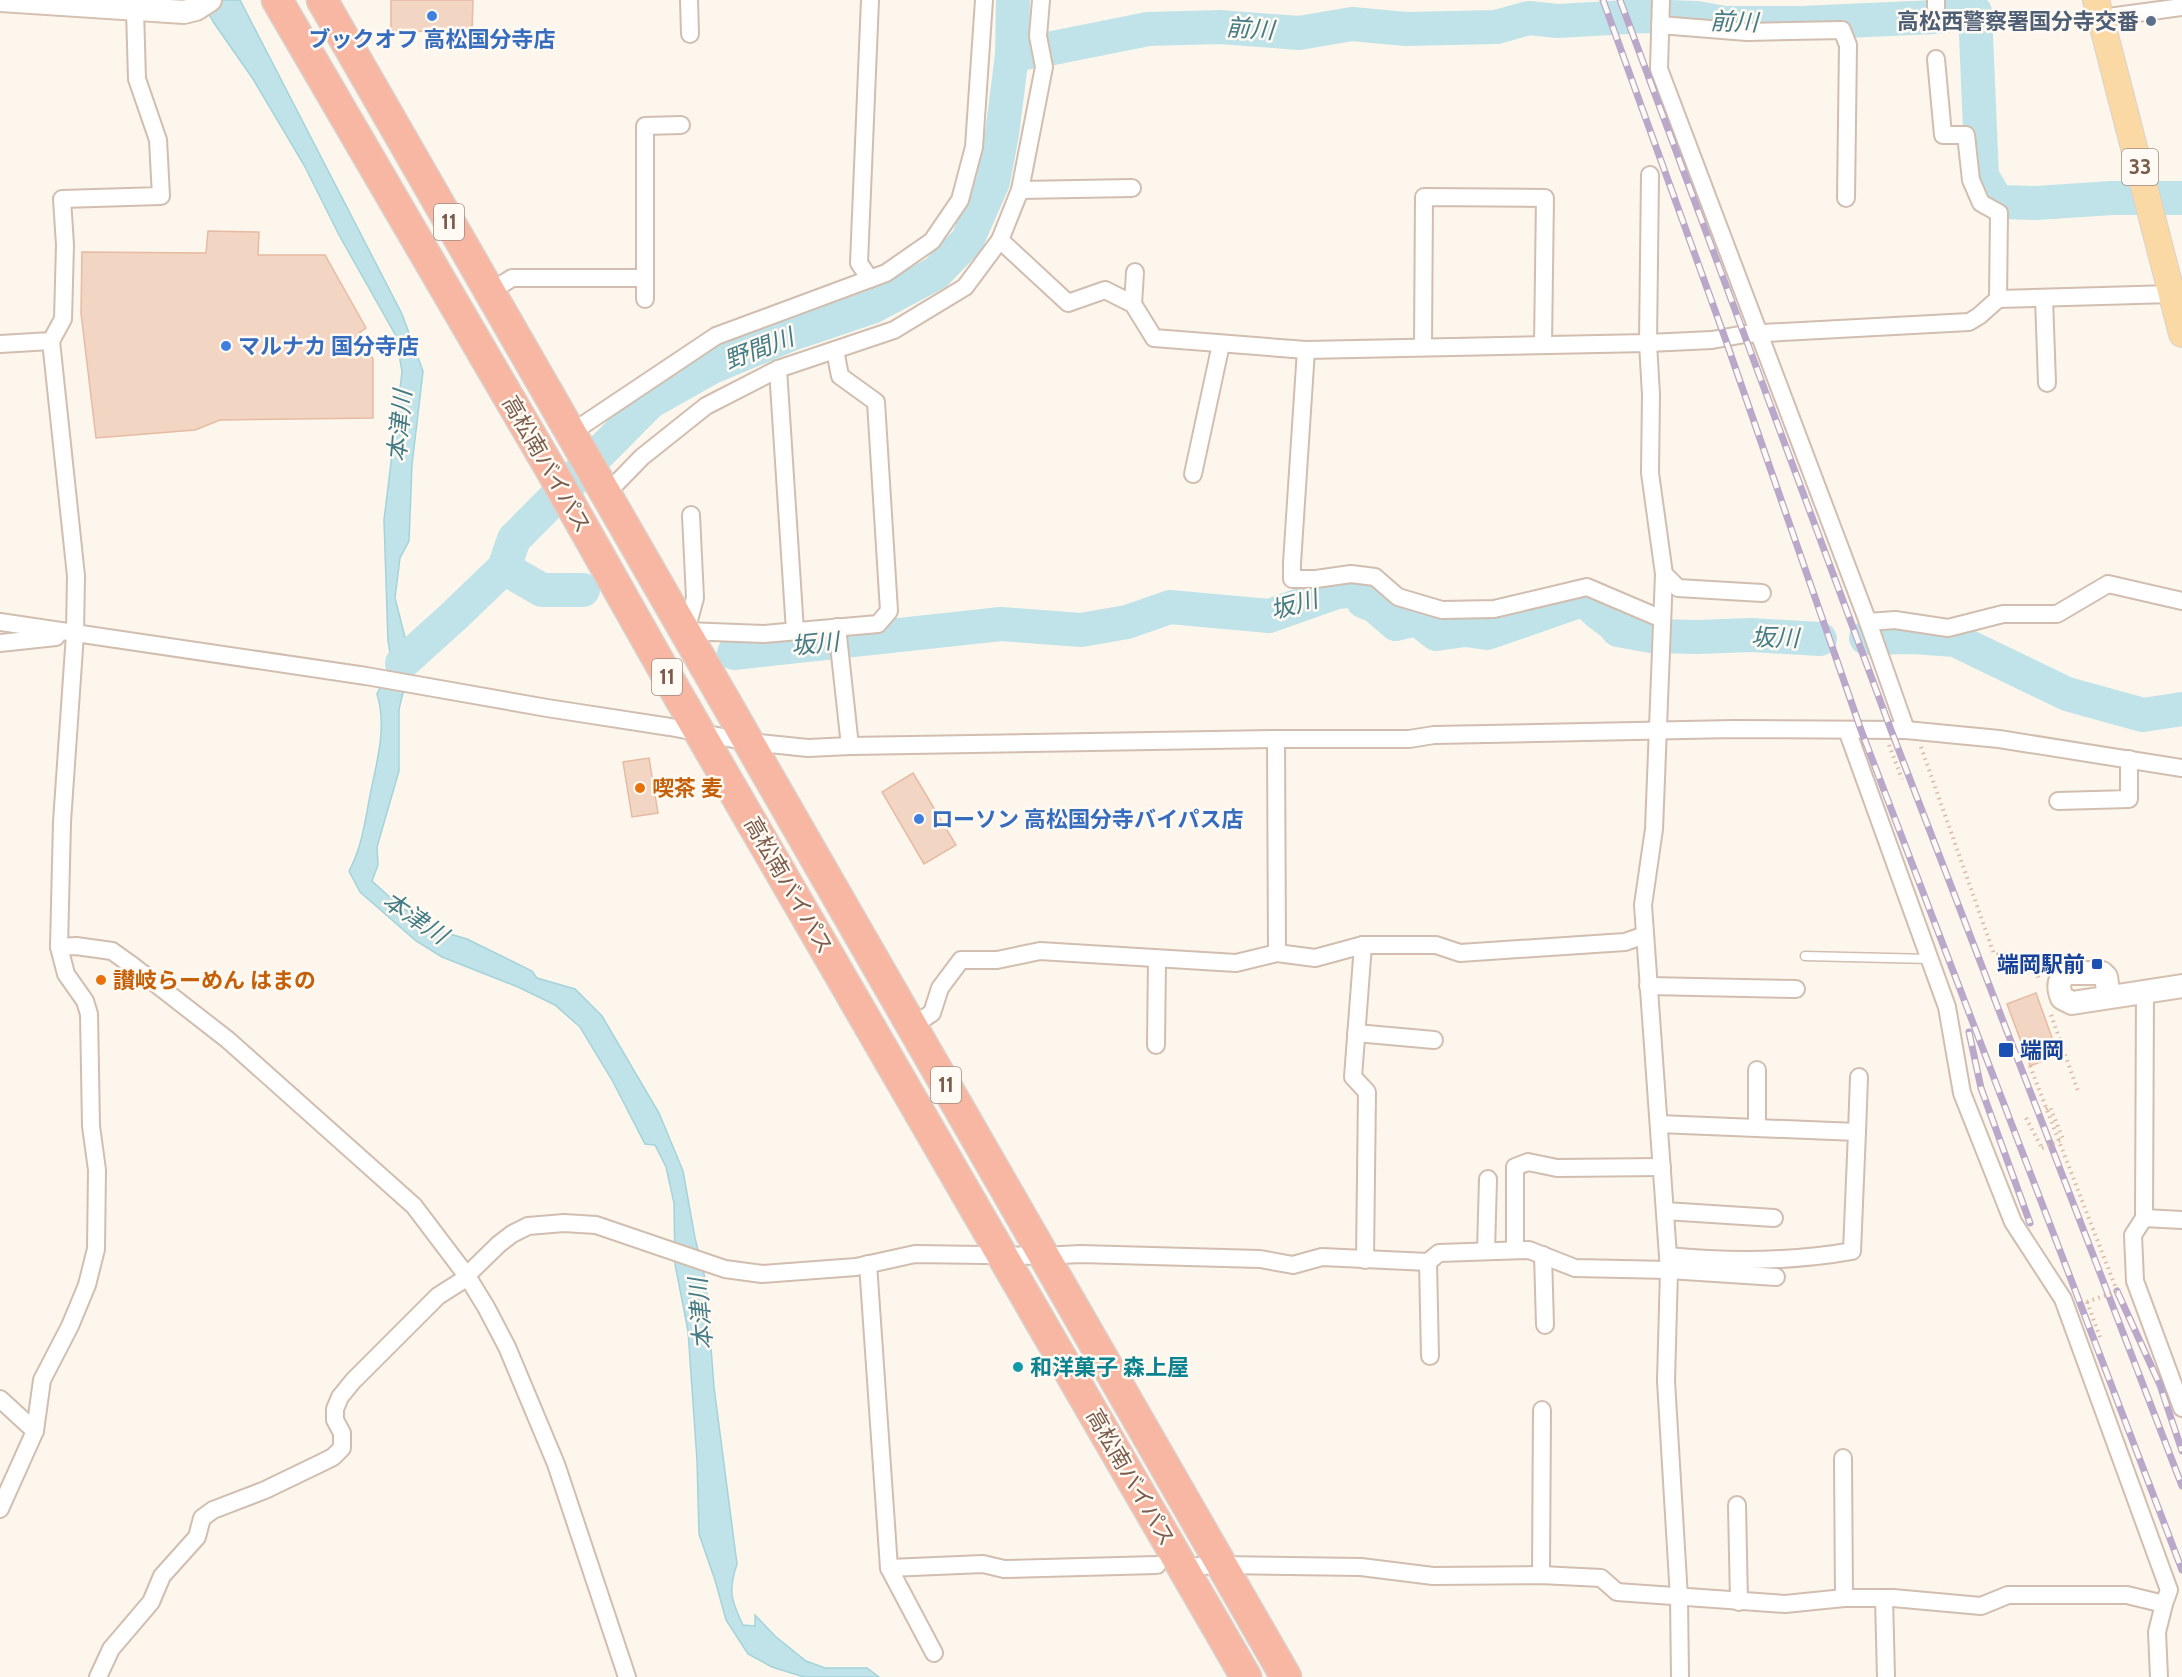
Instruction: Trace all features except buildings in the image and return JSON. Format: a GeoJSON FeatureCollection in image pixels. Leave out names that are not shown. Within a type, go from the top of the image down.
{"type":"FeatureCollection","features":[{"type":"Feature","properties":{"kind":"highway","name":"高松南バイパス"},"geometry":{"type":"LineString","coordinates":[[277,0],[1004,1256],[1170,1566],[1246,1677]]}},
{"type":"Feature","properties":{"kind":"highway","name":"高松南バイパス"},"geometry":{"type":"LineString","coordinates":[[322,0],[1286,1677]]}},
{"type":"Feature","properties":{"kind":"main road","name":"33"},"geometry":{"type":"LineString","coordinates":[[2099,9],[2182,334]]}},
{"type":"Feature","properties":{"kind":"street"},"geometry":{"type":"LineString","coordinates":[[0,0],[184,12],[206,3]]}},
{"type":"Feature","properties":{"kind":"street"},"geometry":{"type":"LineString","coordinates":[[689,0],[690,34]]}},
{"type":"Feature","properties":{"kind":"street"},"geometry":{"type":"LineString","coordinates":[[870,0],[859,263],[870,279]]}},
{"type":"Feature","properties":{"kind":"street"},"geometry":{"type":"LineString","coordinates":[[574,438],[716,336],[886,273],[932,241],[960,200],[974,147],[984,0]]}},
{"type":"Feature","properties":{"kind":"street"},"geometry":{"type":"LineString","coordinates":[[606,494],[642,458],[706,406],[778,369],[894,330],[965,287],[1000,240],[1020,190],[1044,67],[1038,36],[1041,0]]}},
{"type":"Feature","properties":{"kind":"street"},"geometry":{"type":"LineString","coordinates":[[1661,0],[1659,69],[1911,731]]}},
{"type":"Feature","properties":{"kind":"street"},"geometry":{"type":"LineString","coordinates":[[2099,9],[2182,7]]}},
{"type":"Feature","properties":{"kind":"street"},"geometry":{"type":"LineString","coordinates":[[0,1509],[35,1431],[42,1380],[70,1326],[87,1285],[96,1249],[97,1170],[91,1126],[89,1014],[84,1001],[66,974],[59,947],[62,822],[75,634],[76,576],[51,341],[63,319],[65,245],[62,199],[161,196],[158,140],[137,79],[135,10]]}},
{"type":"Feature","properties":{"kind":"street"},"geometry":{"type":"LineString","coordinates":[[1660,25],[1747,32],[1842,30],[1848,45],[1846,198]]}},
{"type":"Feature","properties":{"kind":"street"},"geometry":{"type":"LineString","coordinates":[[1936,59],[1943,135],[1966,135],[1971,180],[1980,203],[1999,213],[1998,299]]}},
{"type":"Feature","properties":{"kind":"street"},"geometry":{"type":"LineString","coordinates":[[645,300],[643,278],[645,126],[681,125]]}},
{"type":"Feature","properties":{"kind":"street"},"geometry":{"type":"LineString","coordinates":[[1650,175],[1648,343],[1651,395],[1650,473],[1664,574],[1654,829],[1643,905],[1669,1263],[1666,1381],[1679,1598],[1680,1677]]}},
{"type":"Feature","properties":{"kind":"street"},"geometry":{"type":"LineString","coordinates":[[1020,190],[1132,188]]}},
{"type":"Feature","properties":{"kind":"street"},"geometry":{"type":"LineString","coordinates":[[1423,347],[1424,197],[1545,198],[1543,345]]}},
{"type":"Feature","properties":{"kind":"street"},"geometry":{"type":"LineString","coordinates":[[1000,240],[1068,303],[1105,290],[1133,304],[1154,338],[1305,350],[1712,340],[1759,334],[1969,322],[1998,299],[2172,294]]}},
{"type":"Feature","properties":{"kind":"street"},"geometry":{"type":"LineString","coordinates":[[1133,304],[1135,272]]}},
{"type":"Feature","properties":{"kind":"street"},"geometry":{"type":"LineString","coordinates":[[490,292],[513,278],[643,278]]}},
{"type":"Feature","properties":{"kind":"street"},"geometry":{"type":"LineString","coordinates":[[2044,298],[2047,382]]}},
{"type":"Feature","properties":{"kind":"street"},"geometry":{"type":"LineString","coordinates":[[0,344],[51,341]]}},
{"type":"Feature","properties":{"kind":"street"},"geometry":{"type":"LineString","coordinates":[[1193,474],[1221,344]]}},
{"type":"Feature","properties":{"kind":"street"},"geometry":{"type":"LineString","coordinates":[[691,515],[695,598],[686,631],[764,633],[795,631],[838,639],[878,624],[889,611],[876,402],[840,376],[835,350]]}},
{"type":"Feature","properties":{"kind":"street"},"geometry":{"type":"LineString","coordinates":[[1305,350],[1292,579],[1316,579],[1351,574],[1375,577],[1398,597],[1442,610],[1494,609],[1587,587],[1662,630]]}},
{"type":"Feature","properties":{"kind":"street"},"geometry":{"type":"LineString","coordinates":[[778,369],[795,631]]}},
{"type":"Feature","properties":{"kind":"street"},"geometry":{"type":"LineString","coordinates":[[1664,574],[1678,588],[1762,593]]}},
{"type":"Feature","properties":{"kind":"street"},"geometry":{"type":"LineString","coordinates":[[1868,622],[1895,620],[1948,628],[2004,614],[2057,614],[2108,584],[2182,601]]}},
{"type":"Feature","properties":{"kind":"street"},"geometry":{"type":"LineString","coordinates":[[0,622],[366,676],[749,742],[808,748],[1276,739],[1409,739],[1434,735],[1658,730],[1883,730],[1999,739],[2182,768]]}},
{"type":"Feature","properties":{"kind":"street"},"geometry":{"type":"LineString","coordinates":[[0,644],[75,634]]}},
{"type":"Feature","properties":{"kind":"street"},"geometry":{"type":"LineString","coordinates":[[838,639],[850,746]]}},
{"type":"Feature","properties":{"kind":"street"},"geometry":{"type":"LineString","coordinates":[[1847,730],[1947,1007],[1962,1093],[2013,1222],[2063,1299],[2169,1590],[2157,1632],[2159,1677]]}},
{"type":"Feature","properties":{"kind":"street"},"geometry":{"type":"LineString","coordinates":[[1276,739],[1277,953]]}},
{"type":"Feature","properties":{"kind":"street"},"geometry":{"type":"LineString","coordinates":[[2058,801],[2129,799],[2129,759]]}},
{"type":"Feature","properties":{"kind":"street"},"geometry":{"type":"LineString","coordinates":[[912,1026],[932,1013],[940,988],[961,960],[997,960],[1040,951],[1157,960],[1236,963],[1277,953],[1315,958],[1363,945],[1436,945],[1460,953],[1625,942],[1645,935]]}},
{"type":"Feature","properties":{"kind":"street"},"geometry":{"type":"LineString","coordinates":[[1363,945],[1353,1077],[1367,1092],[1365,1260]]}},
{"type":"Feature","properties":{"kind":"street"},"geometry":{"type":"LineString","coordinates":[[59,947],[76,946],[112,951],[220,1033],[414,1206],[467,1276],[507,1347],[556,1464],[627,1677]]}},
{"type":"Feature","properties":{"kind":"street"},"geometry":{"type":"LineString","coordinates":[[1156,1045],[1157,960]]}},
{"type":"Feature","properties":{"kind":"street"},"geometry":{"type":"LineString","coordinates":[[1648,986],[1796,989]]}},
{"type":"Feature","properties":{"kind":"street"},"geometry":{"type":"LineString","coordinates":[[2109,997],[2182,986]]}},
{"type":"Feature","properties":{"kind":"street"},"geometry":{"type":"LineString","coordinates":[[2145,991],[2144,1218],[2133,1235],[2135,1281],[2182,1408]]}},
{"type":"Feature","properties":{"kind":"street"},"geometry":{"type":"LineString","coordinates":[[1356,1033],[1434,1040]]}},
{"type":"Feature","properties":{"kind":"street"},"geometry":{"type":"LineString","coordinates":[[1757,1070],[1757,1128]]}},
{"type":"Feature","properties":{"kind":"street"},"geometry":{"type":"LineString","coordinates":[[98,1677],[116,1642],[151,1602],[162,1576],[198,1537],[202,1518],[213,1510],[265,1490],[333,1457],[342,1448],[342,1433],[335,1420],[335,1409],[340,1397],[353,1381],[438,1296],[460,1282],[499,1244],[528,1226],[580,1223],[612,1229],[725,1269],[762,1274],[856,1267],[915,1254],[1004,1256],[1080,1254],[1260,1260],[1293,1265],[1322,1257],[1428,1262],[1439,1253],[1529,1250],[1575,1268],[1825,1256],[1852,1251],[1859,1077]]}},
{"type":"Feature","properties":{"kind":"street"},"geometry":{"type":"LineString","coordinates":[[1659,1124],[1857,1131]]}},
{"type":"Feature","properties":{"kind":"street"},"geometry":{"type":"LineString","coordinates":[[1515,1250],[1515,1167],[1528,1162],[1557,1168],[1662,1167]]}},
{"type":"Feature","properties":{"kind":"street"},"geometry":{"type":"LineString","coordinates":[[1485,1251],[1488,1179]]}},
{"type":"Feature","properties":{"kind":"street"},"geometry":{"type":"LineString","coordinates":[[1665,1211],[1774,1218]]}},
{"type":"Feature","properties":{"kind":"street"},"geometry":{"type":"LineString","coordinates":[[2144,1218],[2182,1220]]}},
{"type":"Feature","properties":{"kind":"street"},"geometry":{"type":"LineString","coordinates":[[1543,1255],[1545,1324]]}},
{"type":"Feature","properties":{"kind":"street"},"geometry":{"type":"LineString","coordinates":[[1428,1262],[1430,1356]]}},
{"type":"Feature","properties":{"kind":"street"},"geometry":{"type":"LineString","coordinates":[[1669,1263],[1776,1277]]}},
{"type":"Feature","properties":{"kind":"street"},"geometry":{"type":"LineString","coordinates":[[868,1264],[889,1568],[934,1653]]}},
{"type":"Feature","properties":{"kind":"street"},"geometry":{"type":"LineString","coordinates":[[0,1400],[35,1431]]}},
{"type":"Feature","properties":{"kind":"street"},"geometry":{"type":"LineString","coordinates":[[1541,1575],[1542,1410]]}},
{"type":"Feature","properties":{"kind":"street"},"geometry":{"type":"LineString","coordinates":[[1843,1458],[1844,1598]]}},
{"type":"Feature","properties":{"kind":"street"},"geometry":{"type":"LineString","coordinates":[[1737,1505],[1739,1602]]}},
{"type":"Feature","properties":{"kind":"street"},"geometry":{"type":"LineString","coordinates":[[889,1568],[983,1564],[1004,1569],[1221,1565],[1360,1567],[1433,1576],[1541,1575],[1601,1578],[1617,1592],[1739,1602],[1785,1604],[1844,1598],[1884,1598],[1980,1606],[2008,1595],[2127,1595],[2164,1604]]}},
{"type":"Feature","properties":{"kind":"street"},"geometry":{"type":"LineString","coordinates":[[1884,1598],[1886,1677]]}},
{"type":"Feature","properties":{"kind":"lane"},"geometry":{"type":"LineString","coordinates":[[1805,956],[1930,959]]}},
{"type":"Feature","properties":{"kind":"path"},"geometry":{"type":"LineString","coordinates":[[1883,730],[1902,779]]}},
{"type":"Feature","properties":{"kind":"path"},"geometry":{"type":"LineString","coordinates":[[1911,731],[1994,954],[2031,958],[2042,989]]}},
{"type":"Feature","properties":{"kind":"path"},"geometry":{"type":"LineString","coordinates":[[2050,1010],[2079,1094]]}},
{"type":"Feature","properties":{"kind":"path"},"geometry":{"type":"LineString","coordinates":[[2026,1118],[2042,1148],[2063,1139],[2030,1066]]}},
{"type":"Feature","properties":{"kind":"path"},"geometry":{"type":"LineString","coordinates":[[2048,1108],[2117,1291],[2086,1302],[2100,1337]]}},
{"type":"Feature","properties":{"kind":"water","name":"本津川"},"geometry":{"type":"Polygon","coordinates":[[[201,0],[240,0],[402,314],[423,371],[412,465],[409,541],[400,558],[395,598],[407,645],[418,654],[408,673],[399,709],[399,771],[377,847],[378,865],[372,881],[403,909],[417,914],[436,930],[467,939],[532,971],[537,978],[575,989],[602,1016],[659,1113],[683,1171],[695,1238],[706,1282],[714,1387],[737,1564],[732,1581],[732,1595],[736,1609],[743,1625],[755,1626],[755,1615],[775,1636],[806,1661],[825,1668],[867,1668],[879,1677],[804,1677],[772,1667],[748,1654],[726,1620],[699,1534],[697,1460],[688,1331],[675,1264],[674,1203],[666,1167],[655,1145],[645,1144],[612,1080],[580,1027],[555,1005],[518,987],[442,957],[416,941],[360,892],[349,871],[361,839],[379,749],[381,716],[377,694],[392,664],[388,641],[384,520],[402,372],[396,336],[339,235],[304,165],[253,79],[201,0]]]}},
{"type":"Feature","properties":{"kind":"waterway","name":"野間川"},"geometry":{"type":"LineString","coordinates":[[402,663],[504,568],[514,539],[650,402],[712,367],[789,335],[872,307],[936,273],[967,241],[993,182],[1012,55],[1013,0]]}},
{"type":"Feature","properties":{"kind":"waterway","name":"前川"},"geometry":{"type":"LineString","coordinates":[[1012,55],[1148,29],[1220,27],[1299,33],[1352,24],[1406,29],[1496,27],[1529,18],[1558,21],[1644,16],[1697,18],[1725,23],[1801,23],[1935,17],[1975,12],[1982,176],[1995,198],[2004,202],[2036,203],[2112,198],[2182,198]]}},
{"type":"Feature","properties":{"kind":"waterway","name":"坂川"},"geometry":{"type":"LineString","coordinates":[[504,568],[542,590],[583,590]]}},
{"type":"Feature","properties":{"kind":"waterway","name":"坂川"},"geometry":{"type":"LineString","coordinates":[[734,653],[1001,624],[1081,630],[1127,622],[1170,607],[1269,616],[1337,592],[1358,590],[1363,601],[1375,606],[1396,624],[1417,619],[1436,634],[1465,630],[1487,633],[1579,601],[1590,604],[1618,630],[1651,636],[1751,635],[1820,639]]}},
{"type":"Feature","properties":{"kind":"waterway","name":"坂川"},"geometry":{"type":"LineString","coordinates":[[1866,638],[1912,637],[1955,640],[2067,694],[2143,715],[2182,709]]}},
{"type":"Feature","properties":{"kind":"railway"},"geometry":{"type":"LineString","coordinates":[[1603,0],[1725,338],[1861,730],[2182,1570]]}},
{"type":"Feature","properties":{"kind":"railway"},"geometry":{"type":"LineString","coordinates":[[1620,0],[1891,730],[2182,1486]]}},
{"type":"Feature","properties":{"kind":"railway"},"geometry":{"type":"LineString","coordinates":[[1969,1032],[1981,1088],[2030,1223]]}},
{"type":"Feature","properties":{"kind":"railway"},"geometry":{"type":"LineString","coordinates":[[2117,1291],[2160,1385],[2182,1451]]}},
{"type":"Feature","properties":{"kind":"place","name":"ブックオフ 高松国分寺店"},"geometry":{"type":"Point","coordinates":[432,16]}},
{"type":"Feature","properties":{"kind":"place","name":"高松西警察署国分寺交番"},"geometry":{"type":"Point","coordinates":[2151,21]}},
{"type":"Feature","properties":{"kind":"place","name":"マルナカ 国分寺店"},"geometry":{"type":"Point","coordinates":[226,346]}},
{"type":"Feature","properties":{"kind":"place","name":"喫茶 麦"},"geometry":{"type":"Point","coordinates":[640,788]}},
{"type":"Feature","properties":{"kind":"place","name":"ローソン 高松国分寺バイパス店"},"geometry":{"type":"Point","coordinates":[919,819]}},
{"type":"Feature","properties":{"kind":"place","name":"端岡駅前"},"geometry":{"type":"Point","coordinates":[2097,964]}},
{"type":"Feature","properties":{"kind":"place","name":"讃岐らーめん はまの"},"geometry":{"type":"Point","coordinates":[101,980]}},
{"type":"Feature","properties":{"kind":"place","name":"端岡"},"geometry":{"type":"Point","coordinates":[2006,1050]}},
{"type":"Feature","properties":{"kind":"place","name":"和洋菓子 森上屋"},"geometry":{"type":"Point","coordinates":[1018,1367]}}]}
